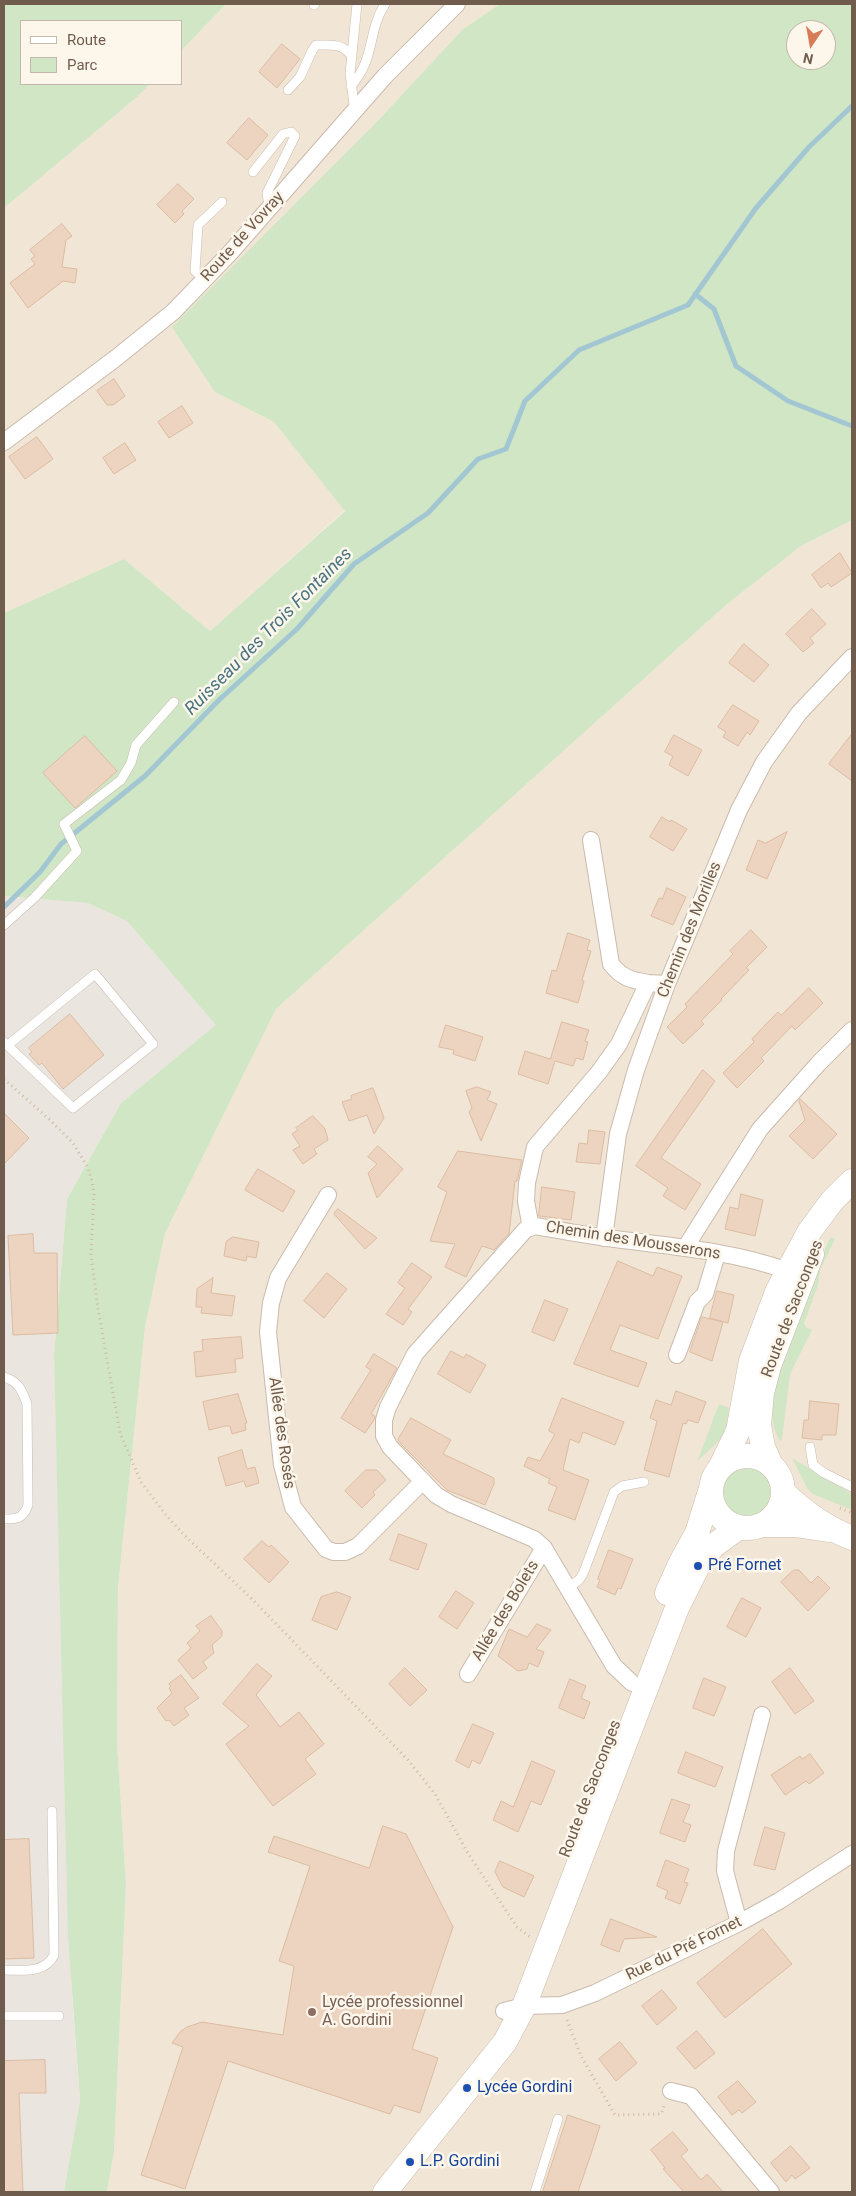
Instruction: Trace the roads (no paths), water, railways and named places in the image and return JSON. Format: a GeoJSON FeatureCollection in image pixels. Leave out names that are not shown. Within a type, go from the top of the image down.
{"type":"FeatureCollection","features":[{"type":"Feature","properties":{"kind":"street","name":"Route de Vovray"},"geometry":{"type":"LineString","coordinates":[[4,442],[157,326],[205,280],[385,76],[457,4]]}},
{"type":"Feature","properties":{"kind":"street","name":"Chemin des Morilles"},"geometry":{"type":"LineString","coordinates":[[604,1238],[618,1134],[636,1070],[667,984],[739,810],[764,762],[799,713],[852,657]]}},
{"type":"Feature","properties":{"kind":"street"},"geometry":{"type":"LineString","coordinates":[[591,840],[611,964],[620,974],[648,983],[667,984]]}},
{"type":"Feature","properties":{"kind":"street"},"geometry":{"type":"LineString","coordinates":[[531,1228],[526,1192],[535,1147],[604,1065],[619,1044],[648,983]]}},
{"type":"Feature","properties":{"kind":"street"},"geometry":{"type":"LineString","coordinates":[[685,1248],[760,1130],[818,1064],[852,1030]]}},
{"type":"Feature","properties":{"kind":"street","name":"Route de Sacconges"},"geometry":{"type":"LineString","coordinates":[[770,1464],[759,1425],[762,1393],[768,1366],[794,1298],[798,1266],[809,1232],[832,1201],[852,1181]]}},
{"type":"Feature","properties":{"kind":"street","name":"Route de Sacconges"},"geometry":{"type":"LineString","coordinates":[[721,1466],[738,1431],[751,1361],[777,1292],[798,1266],[833,1215],[852,1193]]}},
{"type":"Feature","properties":{"kind":"street","name":"Allée des Rosés"},"geometry":{"type":"LineString","coordinates":[[328,1195],[278,1278],[271,1303],[268,1332],[282,1465],[293,1507],[326,1549],[334,1552],[345,1552],[358,1546],[423,1481]]}},
{"type":"Feature","properties":{"kind":"street","name":"Chemin des Mousserons"},"geometry":{"type":"LineString","coordinates":[[632,1683],[614,1666],[544,1548],[534,1539],[451,1504],[436,1494],[390,1447],[384,1436],[384,1420],[388,1406],[415,1354],[526,1229],[535,1226],[798,1266]]}},
{"type":"Feature","properties":{"kind":"street"},"geometry":{"type":"LineString","coordinates":[[677,1355],[697,1302],[705,1294],[717,1254]]}},
{"type":"Feature","properties":{"kind":"street"},"geometry":{"type":"LineString","coordinates":[[764,1525],[775,1517],[782,1506],[784,1493],[781,1476],[770,1464],[759,1457],[745,1456],[732,1459],[721,1466],[714,1476],[711,1488],[712,1501],[717,1513],[726,1522],[738,1528],[751,1529],[764,1525],[795,1525],[845,1535]]}},
{"type":"Feature","properties":{"kind":"street","name":"Route de Sacconges"},"geometry":{"type":"LineString","coordinates":[[385,2192],[505,2042],[534,1939],[668,1591],[697,1533],[711,1488]]}},
{"type":"Feature","properties":{"kind":"street"},"geometry":{"type":"LineString","coordinates":[[784,1493],[801,1509],[845,1535]]}},
{"type":"Feature","properties":{"kind":"street","name":"Route de Sacconges"},"geometry":{"type":"LineString","coordinates":[[514,2008],[680,1602],[698,1566],[713,1546],[738,1528]]}},
{"type":"Feature","properties":{"kind":"street","name":"Allée des Bolets"},"geometry":{"type":"LineString","coordinates":[[468,1674],[544,1548]]}},
{"type":"Feature","properties":{"kind":"street"},"geometry":{"type":"LineString","coordinates":[[739,1924],[725,1871],[726,1851],[762,1714]]}},
{"type":"Feature","properties":{"kind":"street","name":"Rue du Pré Fornet"},"geometry":{"type":"LineString","coordinates":[[514,2008],[562,2005],[594,1993],[739,1924],[779,1901],[852,1854]]}},
{"type":"Feature","properties":{"kind":"street"},"geometry":{"type":"LineString","coordinates":[[671,2091],[690,2096],[771,2192]]}},
{"type":"Feature","properties":{"kind":"lane"},"geometry":{"type":"LineString","coordinates":[[355,112],[351,86],[351,55],[357,4]]}},
{"type":"Feature","properties":{"kind":"lane"},"geometry":{"type":"LineString","coordinates":[[351,86],[365,66],[379,12],[384,4]]}},
{"type":"Feature","properties":{"kind":"lane"},"geometry":{"type":"LineString","coordinates":[[288,90],[300,77],[316,45],[335,44],[345,48],[351,55]]}},
{"type":"Feature","properties":{"kind":"lane"},"geometry":{"type":"LineString","coordinates":[[253,172],[283,134],[290,132],[295,136],[267,193],[268,200],[272,206]]}},
{"type":"Feature","properties":{"kind":"lane"},"geometry":{"type":"LineString","coordinates":[[205,280],[195,270],[198,225],[222,202]]}},
{"type":"Feature","properties":{"kind":"lane"},"geometry":{"type":"LineString","coordinates":[[4,925],[35,898],[77,851],[64,824],[121,780],[131,763],[136,746],[174,702]]}},
{"type":"Feature","properties":{"kind":"lane"},"geometry":{"type":"LineString","coordinates":[[95,974],[153,1044],[73,1108],[6,1044],[95,974]]}},
{"type":"Feature","properties":{"kind":"lane"},"geometry":{"type":"LineString","coordinates":[[4,1377],[12,1379],[22,1389],[26,1404],[28,1496],[25,1514],[19,1519],[4,1519]]}},
{"type":"Feature","properties":{"kind":"lane"},"geometry":{"type":"LineString","coordinates":[[810,1447],[813,1465],[824,1473],[852,1487]]}},
{"type":"Feature","properties":{"kind":"lane"},"geometry":{"type":"LineString","coordinates":[[568,1588],[583,1574],[614,1492],[622,1486],[644,1482]]}},
{"type":"Feature","properties":{"kind":"lane"},"geometry":{"type":"LineString","coordinates":[[4,1970],[37,1969],[50,1963],[54,1955],[52,1811]]}},
{"type":"Feature","properties":{"kind":"lane"},"geometry":{"type":"LineString","coordinates":[[4,2016],[60,2016]]}},
{"type":"Feature","properties":{"kind":"lane"},"geometry":{"type":"LineString","coordinates":[[535,2192],[558,2119]]}},
{"type":"Feature","properties":{"kind":"waterway","name":"Ruisseau des Trois Fontaines"},"geometry":{"type":"LineString","coordinates":[[4,907],[40,872],[61,844],[145,776],[219,700],[297,629],[354,564],[428,513],[478,459],[506,449],[525,401],[579,350],[688,305],[756,208],[809,147],[852,106]]}},
{"type":"Feature","properties":{"kind":"waterway"},"geometry":{"type":"LineString","coordinates":[[695,294],[714,309],[736,366],[788,401],[852,426]]}},
{"type":"Feature","properties":{"kind":"place","name":"Pré Fornet"},"geometry":{"type":"Point","coordinates":[698,1566]}},
{"type":"Feature","properties":{"kind":"place","name":"Lycée professionnel A. Gordini"},"geometry":{"type":"Point","coordinates":[312,2012]}},
{"type":"Feature","properties":{"kind":"place","name":"Lycée Gordini"},"geometry":{"type":"Point","coordinates":[467,2088]}},
{"type":"Feature","properties":{"kind":"place","name":"L.P. Gordini"},"geometry":{"type":"Point","coordinates":[410,2162]}}]}
